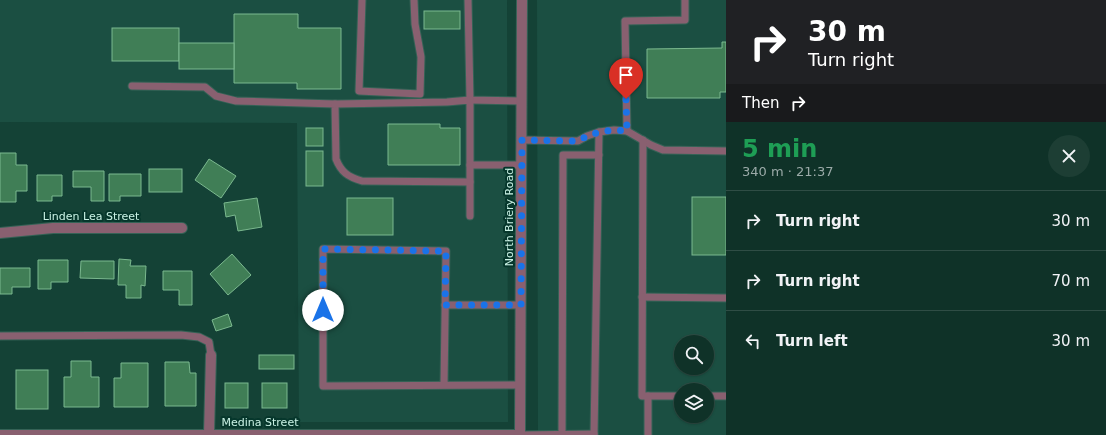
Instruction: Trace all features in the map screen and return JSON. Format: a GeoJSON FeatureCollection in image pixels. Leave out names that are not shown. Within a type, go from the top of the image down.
{"type":"FeatureCollection","features":[{"type":"Feature","properties":{"kind":"street","name":"North Briery Road"},"geometry":{"type":"LineString","coordinates":[[520,435],[522,0]]}},
{"type":"Feature","properties":{"kind":"street","name":"Linden Lea Street"},"geometry":{"type":"LineString","coordinates":[[0,233],[53,228],[182,228]]}},
{"type":"Feature","properties":{"kind":"street"},"geometry":{"type":"LineString","coordinates":[[209,434],[211,355]]}},
{"type":"Feature","properties":{"kind":"street","name":"Medina Street"},"geometry":{"type":"LineString","coordinates":[[0,435],[520,435]]}},
{"type":"Feature","properties":{"kind":"lane"},"geometry":{"type":"LineString","coordinates":[[358,103],[362,0]]}},
{"type":"Feature","properties":{"kind":"lane"},"geometry":{"type":"LineString","coordinates":[[359,91],[420,94],[421,57],[415,24],[414,0]]}},
{"type":"Feature","properties":{"kind":"lane"},"geometry":{"type":"LineString","coordinates":[[468,0],[470,216]]}},
{"type":"Feature","properties":{"kind":"lane"},"geometry":{"type":"LineString","coordinates":[[627,131],[625,21],[685,20],[685,0]]}},
{"type":"Feature","properties":{"kind":"lane"},"geometry":{"type":"LineString","coordinates":[[132,86],[205,87],[216,96],[236,101],[335,104],[447,102],[470,100],[522,101]]}},
{"type":"Feature","properties":{"kind":"lane"},"geometry":{"type":"LineString","coordinates":[[335,104],[336,159],[339,167],[345,174],[352,178],[362,180],[470,182]]}},
{"type":"Feature","properties":{"kind":"lane"},"geometry":{"type":"LineString","coordinates":[[522,140],[578,141],[599,132],[614,130],[627,131],[663,150],[726,151]]}},
{"type":"Feature","properties":{"kind":"lane"},"geometry":{"type":"LineString","coordinates":[[520,435],[594,435],[599,132]]}},
{"type":"Feature","properties":{"kind":"lane"},"geometry":{"type":"LineString","coordinates":[[643,140],[642,396],[674,396]]}},
{"type":"Feature","properties":{"kind":"lane"},"geometry":{"type":"LineString","coordinates":[[562,435],[563,155],[599,155]]}},
{"type":"Feature","properties":{"kind":"lane"},"geometry":{"type":"LineString","coordinates":[[470,165],[522,165]]}},
{"type":"Feature","properties":{"kind":"lane"},"geometry":{"type":"LineString","coordinates":[[444,385],[446,251],[323,249],[323,386],[521,385]]}},
{"type":"Feature","properties":{"kind":"lane"},"geometry":{"type":"LineString","coordinates":[[642,297],[726,298]]}},
{"type":"Feature","properties":{"kind":"lane"},"geometry":{"type":"LineString","coordinates":[[445,305],[521,305]]}},
{"type":"Feature","properties":{"kind":"lane"},"geometry":{"type":"LineString","coordinates":[[0,336],[199,336],[209,342],[211,355]]}},
{"type":"Feature","properties":{"kind":"lane"},"geometry":{"type":"LineString","coordinates":[[648,396],[648,435]]}},
{"type":"Feature","properties":{"kind":"lane"},"geometry":{"type":"LineString","coordinates":[[714,396],[726,396]]}},
{"type":"Feature","properties":{"kind":"shaded area"},"geometry":{"type":"Polygon","coordinates":[[[0,0],[507,0],[508,422],[299,422],[297,123],[0,122],[0,0]]]}},
{"type":"Feature","properties":{"kind":"shaded area"},"geometry":{"type":"Polygon","coordinates":[[[537,0],[726,0],[726,435],[538,435],[537,0]]]}},
{"type":"Feature","properties":{"kind":"building"},"geometry":{"type":"Polygon","coordinates":[[[424,11],[460,11],[460,29],[424,29],[424,11]]]}},
{"type":"Feature","properties":{"kind":"building"},"geometry":{"type":"Polygon","coordinates":[[[234,14],[298,14],[298,28],[341,28],[341,89],[297,89],[297,83],[234,83],[234,14]]]}},
{"type":"Feature","properties":{"kind":"building"},"geometry":{"type":"Polygon","coordinates":[[[112,28],[179,28],[179,61],[112,61],[112,28]]]}},
{"type":"Feature","properties":{"kind":"building"},"geometry":{"type":"Polygon","coordinates":[[[722,42],[726,42],[726,92],[720,92],[720,98],[647,98],[647,49],[722,48],[722,42]]]}},
{"type":"Feature","properties":{"kind":"building"},"geometry":{"type":"Polygon","coordinates":[[[179,43],[234,43],[234,69],[179,69],[179,43]]]}},
{"type":"Feature","properties":{"kind":"building"},"geometry":{"type":"Polygon","coordinates":[[[388,124],[440,124],[440,128],[460,128],[460,165],[388,165],[388,124]]]}},
{"type":"Feature","properties":{"kind":"building"},"geometry":{"type":"Polygon","coordinates":[[[306,128],[323,128],[323,146],[306,146],[306,128]]]}},
{"type":"Feature","properties":{"kind":"building"},"geometry":{"type":"Polygon","coordinates":[[[306,151],[323,151],[323,186],[306,186],[306,151]]]}},
{"type":"Feature","properties":{"kind":"building"},"geometry":{"type":"Polygon","coordinates":[[[0,153],[16,153],[16,165],[27,165],[27,191],[16,191],[16,202],[0,202],[0,153]]]}},
{"type":"Feature","properties":{"kind":"building"},"geometry":{"type":"Polygon","coordinates":[[[209,159],[236,176],[221,198],[195,180],[209,159]]]}},
{"type":"Feature","properties":{"kind":"building"},"geometry":{"type":"Polygon","coordinates":[[[149,169],[182,169],[182,192],[149,192],[149,169]]]}},
{"type":"Feature","properties":{"kind":"building"},"geometry":{"type":"Polygon","coordinates":[[[73,171],[104,171],[104,201],[91,201],[91,187],[73,187],[73,171]]]}},
{"type":"Feature","properties":{"kind":"building"},"geometry":{"type":"Polygon","coordinates":[[[109,174],[141,174],[141,196],[120,196],[120,201],[109,201],[109,174]]]}},
{"type":"Feature","properties":{"kind":"building"},"geometry":{"type":"Polygon","coordinates":[[[37,175],[62,175],[62,196],[52,196],[52,201],[37,201],[37,175]]]}},
{"type":"Feature","properties":{"kind":"building"},"geometry":{"type":"Polygon","coordinates":[[[692,197],[726,197],[726,255],[692,255],[692,197]]]}},
{"type":"Feature","properties":{"kind":"building"},"geometry":{"type":"Polygon","coordinates":[[[257,198],[262,227],[238,231],[235,215],[226,217],[224,203],[257,198]]]}},
{"type":"Feature","properties":{"kind":"building"},"geometry":{"type":"Polygon","coordinates":[[[347,198],[393,198],[393,235],[347,235],[347,198]]]}},
{"type":"Feature","properties":{"kind":"building"},"geometry":{"type":"Polygon","coordinates":[[[232,254],[251,275],[228,295],[210,274],[232,254]]]}},
{"type":"Feature","properties":{"kind":"building"},"geometry":{"type":"Polygon","coordinates":[[[119,259],[131,260],[130,266],[146,266],[145,286],[141,285],[141,298],[126,298],[126,285],[118,285],[119,259]]]}},
{"type":"Feature","properties":{"kind":"building"},"geometry":{"type":"Polygon","coordinates":[[[38,260],[68,260],[68,282],[51,282],[51,289],[38,289],[38,260]]]}},
{"type":"Feature","properties":{"kind":"building"},"geometry":{"type":"Polygon","coordinates":[[[81,261],[114,261],[114,279],[80,278],[81,261]]]}},
{"type":"Feature","properties":{"kind":"building"},"geometry":{"type":"Polygon","coordinates":[[[0,268],[30,268],[30,287],[12,287],[12,294],[0,294],[0,268]]]}},
{"type":"Feature","properties":{"kind":"building"},"geometry":{"type":"Polygon","coordinates":[[[163,271],[192,271],[192,305],[179,305],[179,290],[163,290],[163,271]]]}},
{"type":"Feature","properties":{"kind":"building"},"geometry":{"type":"Polygon","coordinates":[[[228,314],[232,326],[216,331],[212,320],[228,314]]]}},
{"type":"Feature","properties":{"kind":"building"},"geometry":{"type":"Polygon","coordinates":[[[259,355],[294,355],[294,369],[259,369],[259,355]]]}},
{"type":"Feature","properties":{"kind":"building"},"geometry":{"type":"Polygon","coordinates":[[[71,361],[91,361],[91,377],[99,377],[99,407],[64,407],[64,377],[71,377],[71,361]]]}},
{"type":"Feature","properties":{"kind":"building"},"geometry":{"type":"Polygon","coordinates":[[[165,362],[189,362],[190,373],[196,373],[196,406],[165,406],[165,362]]]}},
{"type":"Feature","properties":{"kind":"building"},"geometry":{"type":"Polygon","coordinates":[[[121,363],[148,363],[148,407],[114,407],[114,378],[121,378],[121,363]]]}},
{"type":"Feature","properties":{"kind":"building"},"geometry":{"type":"Polygon","coordinates":[[[16,370],[48,370],[48,409],[16,409],[16,370]]]}},
{"type":"Feature","properties":{"kind":"building"},"geometry":{"type":"Polygon","coordinates":[[[225,383],[248,383],[248,408],[225,408],[225,383]]]}},
{"type":"Feature","properties":{"kind":"building"},"geometry":{"type":"Polygon","coordinates":[[[262,383],[287,383],[287,408],[262,408],[262,383]]]}},
{"type":"Feature","properties":{"kind":"route"},"geometry":{"type":"LineString","coordinates":[[323,310],[323,249],[446,251],[445,305],[521,305],[522,140],[578,141],[594,133],[614,130],[627,131],[626,99]]}}]}
